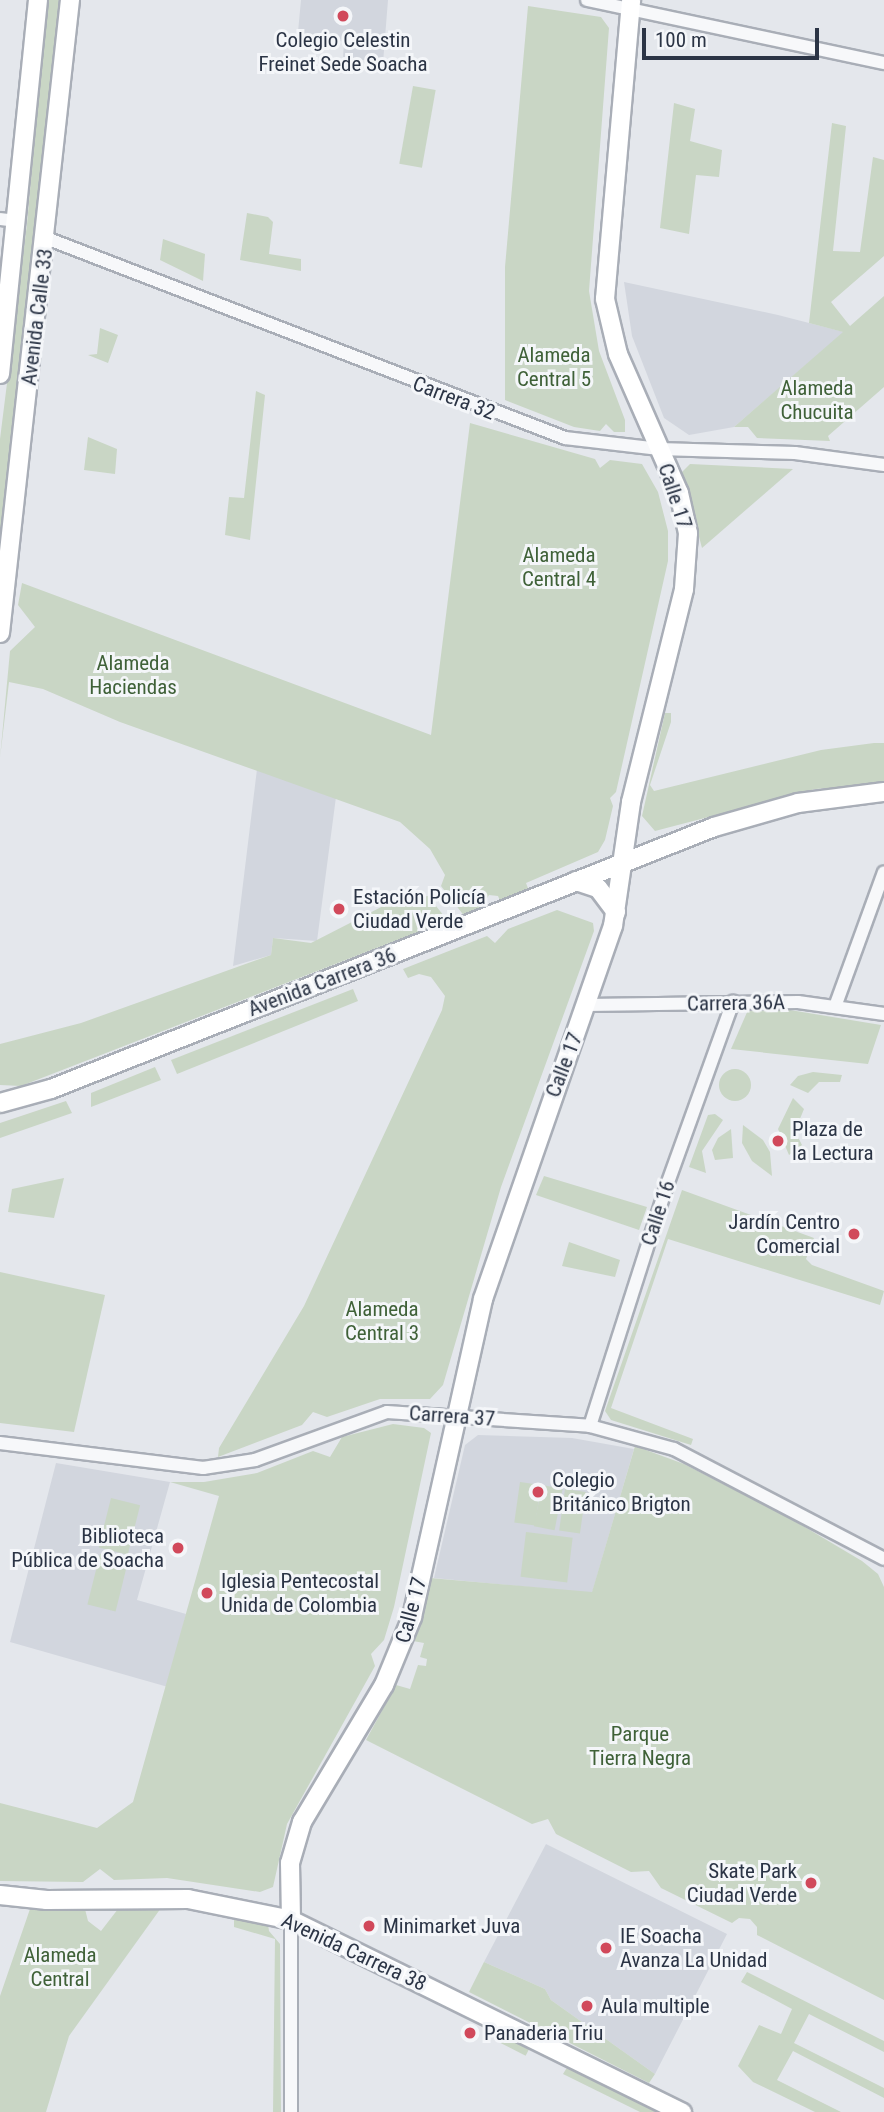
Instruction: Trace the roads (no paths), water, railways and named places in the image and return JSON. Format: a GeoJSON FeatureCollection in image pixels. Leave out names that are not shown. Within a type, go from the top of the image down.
{"type":"FeatureCollection","features":[{"type":"Feature","properties":{"kind":"main road","name":"Avenida Calle 33"},"geometry":{"type":"LineString","coordinates":[[0,374],[8,220],[38,0]]}},
{"type":"Feature","properties":{"kind":"main road","name":"Avenida Calle 33"},"geometry":{"type":"LineString","coordinates":[[0,633],[71,0]]}},
{"type":"Feature","properties":{"kind":"main road","name":"Calle 17"},"geometry":{"type":"LineString","coordinates":[[290,1920],[289,1863],[302,1822],[403,1645],[454,1417],[512,1207],[587,1005],[616,912],[631,802],[687,563],[688,533],[679,493],[618,354],[606,299],[630,4]]}},
{"type":"Feature","properties":{"kind":"main road","name":"Avenida Carrera 36"},"geometry":{"type":"LineString","coordinates":[[0,1103],[51,1089],[624,862],[773,808],[881,795]]}},
{"type":"Feature","properties":{"kind":"main road"},"geometry":{"type":"LineString","coordinates":[[576,881],[597,888],[616,912]]}},
{"type":"Feature","properties":{"kind":"main road","name":"Avenida Carrera 38"},"geometry":{"type":"LineString","coordinates":[[0,1895],[56,1900],[188,1899],[290,1920],[682,2112]]}},
{"type":"Feature","properties":{"kind":"street"},"geometry":{"type":"LineString","coordinates":[[587,0],[630,4],[884,63]]}},
{"type":"Feature","properties":{"kind":"street","name":"Carrera 32"},"geometry":{"type":"LineString","coordinates":[[46,238],[510,420],[584,442],[659,449],[794,453],[884,465]]}},
{"type":"Feature","properties":{"kind":"street"},"geometry":{"type":"LineString","coordinates":[[836,1004],[884,872]]}},
{"type":"Feature","properties":{"kind":"street","name":"Carrera 36A"},"geometry":{"type":"LineString","coordinates":[[587,1005],[733,1002],[836,1004],[884,1014]]}},
{"type":"Feature","properties":{"kind":"street","name":"Calle 16"},"geometry":{"type":"LineString","coordinates":[[590,1426],[667,1185],[733,1002]]}},
{"type":"Feature","properties":{"kind":"street","name":"Carrera 37"},"geometry":{"type":"LineString","coordinates":[[0,1443],[185,1467],[222,1467],[255,1460],[371,1415],[402,1412],[590,1426],[674,1449],[884,1559]]}},
{"type":"Feature","properties":{"kind":"street","name":"Calle 17"},"geometry":{"type":"LineString","coordinates":[[290,1920],[291,2112]]}},
{"type":"Feature","properties":{"kind":"place","name":"Colegio Celestin Freinet Sede Soacha"},"geometry":{"type":"Point","coordinates":[343,16]}},
{"type":"Feature","properties":{"kind":"place","name":"Estación Policía Ciudad Verde"},"geometry":{"type":"Point","coordinates":[339,909]}},
{"type":"Feature","properties":{"kind":"place","name":"Plaza de la Lectura"},"geometry":{"type":"Point","coordinates":[778,1141]}},
{"type":"Feature","properties":{"kind":"place","name":"Jardín Centro Comercial"},"geometry":{"type":"Point","coordinates":[854,1234]}},
{"type":"Feature","properties":{"kind":"place","name":"Colegio Británico Brigton"},"geometry":{"type":"Point","coordinates":[538,1492]}},
{"type":"Feature","properties":{"kind":"place","name":"Biblioteca Pública de Soacha"},"geometry":{"type":"Point","coordinates":[178,1548]}},
{"type":"Feature","properties":{"kind":"place","name":"Iglesia Pentecostal Unida de Colombia"},"geometry":{"type":"Point","coordinates":[207,1593]}},
{"type":"Feature","properties":{"kind":"place","name":"Skate Park Ciudad Verde"},"geometry":{"type":"Point","coordinates":[811,1883]}},
{"type":"Feature","properties":{"kind":"place","name":"Minimarket Juva"},"geometry":{"type":"Point","coordinates":[369,1926]}},
{"type":"Feature","properties":{"kind":"place","name":"IE Soacha Avanza La Unidad"},"geometry":{"type":"Point","coordinates":[606,1948]}},
{"type":"Feature","properties":{"kind":"place","name":"Aula multiple"},"geometry":{"type":"Point","coordinates":[587,2006]}},
{"type":"Feature","properties":{"kind":"place","name":"Panaderia Triu"},"geometry":{"type":"Point","coordinates":[470,2033]}},
{"type":"Feature","properties":{"kind":"park label","name":"Alameda Central 5"},"geometry":{"type":"Point","coordinates":[554,367]}},
{"type":"Feature","properties":{"kind":"park label","name":"Alameda Chucuita"},"geometry":{"type":"Point","coordinates":[817,400]}},
{"type":"Feature","properties":{"kind":"park label","name":"Alameda Central 4"},"geometry":{"type":"Point","coordinates":[559,567]}},
{"type":"Feature","properties":{"kind":"park label","name":"Alameda Haciendas"},"geometry":{"type":"Point","coordinates":[133,675]}},
{"type":"Feature","properties":{"kind":"park label","name":"Alameda Central 3"},"geometry":{"type":"Point","coordinates":[382,1321]}},
{"type":"Feature","properties":{"kind":"park label","name":"Parque Tierra Negra"},"geometry":{"type":"Point","coordinates":[640,1746]}},
{"type":"Feature","properties":{"kind":"park label","name":"Alameda Central"},"geometry":{"type":"Point","coordinates":[60,1967]}}]}
